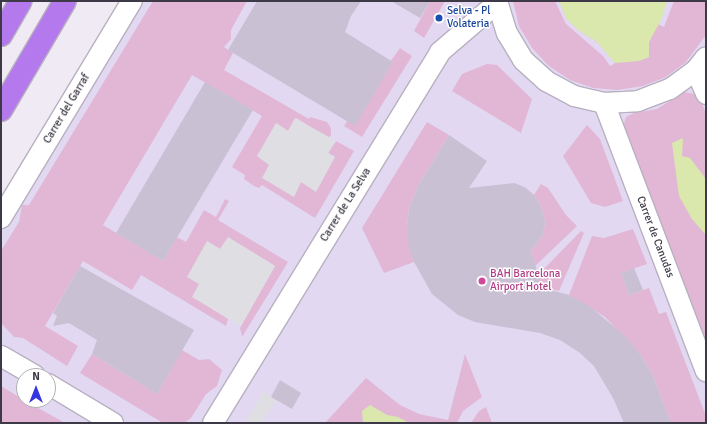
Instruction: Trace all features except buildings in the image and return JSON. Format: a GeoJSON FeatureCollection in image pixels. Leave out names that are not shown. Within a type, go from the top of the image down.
{"type":"FeatureCollection","features":[{"type":"Feature","properties":{"kind":"highway"},"geometry":{"type":"LineString","coordinates":[[1,35],[22,1]]}},
{"type":"Feature","properties":{"kind":"highway"},"geometry":{"type":"LineString","coordinates":[[1,110],[66,1]]}},
{"type":"Feature","properties":{"kind":"street","name":"Carrer del Garraf"},"geometry":{"type":"LineString","coordinates":[[1,218],[132,1]]}},
{"type":"Feature","properties":{"kind":"street"},"geometry":{"type":"LineString","coordinates":[[497,2],[507,33],[523,60],[546,81],[574,96],[604,102],[638,101],[670,89],[701,63]]}},
{"type":"Feature","properties":{"kind":"street","name":"Carrer de La Selva"},"geometry":{"type":"LineString","coordinates":[[213,423],[440,52],[497,2]]}},
{"type":"Feature","properties":{"kind":"street"},"geometry":{"type":"LineString","coordinates":[[701,63],[706,94]]}},
{"type":"Feature","properties":{"kind":"street","name":"Carrer de Canudas"},"geometry":{"type":"LineString","coordinates":[[604,102],[706,371]]}},
{"type":"Feature","properties":{"kind":"street"},"geometry":{"type":"LineString","coordinates":[[1,356],[21,368]]}},
{"type":"Feature","properties":{"kind":"street"},"geometry":{"type":"LineString","coordinates":[[56,389],[113,423]]}},
{"type":"Feature","properties":{"kind":"shaded area"},"geometry":{"type":"Polygon","coordinates":[[[132,1],[706,1],[706,423],[1,423],[1,218],[132,1]]]}},
{"type":"Feature","properties":{"kind":"shaded area"},"geometry":{"type":"Polygon","coordinates":[[[153,1],[247,1],[231,30],[231,39],[224,47],[233,53],[224,70],[309,119],[310,117],[327,122],[331,128],[331,135],[327,139],[305,135],[306,124],[296,118],[288,131],[276,123],[294,196],[301,182],[335,157],[328,153],[336,141],[354,151],[315,218],[262,185],[259,188],[254,186],[244,179],[245,175],[232,167],[262,116],[192,75],[103,225],[163,261],[177,237],[186,242],[204,210],[216,217],[225,199],[229,201],[218,220],[288,262],[242,337],[240,328],[275,266],[229,238],[220,249],[207,241],[199,284],[193,297],[228,319],[226,326],[141,275],[132,290],[83,261],[45,326],[78,346],[67,366],[23,338],[14,337],[1,323],[1,251],[19,222],[22,205],[29,205],[153,1]]]}},
{"type":"Feature","properties":{"kind":"shaded area"},"geometry":{"type":"Polygon","coordinates":[[[430,1],[445,1],[424,38],[414,31],[430,1]]]}},
{"type":"Feature","properties":{"kind":"shaded area"},"geometry":{"type":"Polygon","coordinates":[[[513,1],[555,1],[566,24],[603,56],[610,66],[615,63],[609,54],[597,42],[578,30],[566,18],[559,1],[667,1],[658,24],[664,27],[674,1],[706,1],[706,35],[686,62],[666,77],[643,86],[618,90],[593,88],[570,80],[549,66],[532,48],[519,26],[513,1]]]}},
{"type":"Feature","properties":{"kind":"shaded area"},"geometry":{"type":"Polygon","coordinates":[[[559,1],[667,1],[661,20],[649,42],[649,57],[639,61],[615,63],[597,42],[578,30],[566,18],[559,1]]]}},
{"type":"Feature","properties":{"kind":"shaded area"},"geometry":{"type":"Polygon","coordinates":[[[400,48],[412,56],[362,137],[344,126],[400,48]]]}},
{"type":"Feature","properties":{"kind":"shaded area"},"geometry":{"type":"Polygon","coordinates":[[[487,64],[497,65],[532,99],[521,133],[452,91],[462,74],[487,64]]]}},
{"type":"Feature","properties":{"kind":"shaded area"},"geometry":{"type":"Polygon","coordinates":[[[684,92],[699,95],[706,114],[706,344],[623,127],[626,117],[634,113],[657,109],[684,92]]]}},
{"type":"Feature","properties":{"kind":"shaded area"},"geometry":{"type":"Polygon","coordinates":[[[295,118],[336,141],[328,153],[335,157],[316,192],[301,182],[294,197],[262,178],[269,165],[257,156],[276,123],[288,131],[295,118]]]}},
{"type":"Feature","properties":{"kind":"shaded area"},"geometry":{"type":"Polygon","coordinates":[[[427,122],[449,135],[419,184],[409,208],[407,228],[414,262],[384,273],[362,228],[427,122]]]}},
{"type":"Feature","properties":{"kind":"shaded area"},"geometry":{"type":"Polygon","coordinates":[[[587,125],[600,139],[623,201],[605,207],[591,203],[563,156],[587,125]]]}},
{"type":"Feature","properties":{"kind":"shaded area"},"geometry":{"type":"Polygon","coordinates":[[[683,138],[682,156],[690,158],[706,179],[705,234],[692,219],[679,196],[672,143],[683,138]]]}},
{"type":"Feature","properties":{"kind":"shaded area"},"geometry":{"type":"Polygon","coordinates":[[[541,184],[548,188],[566,215],[577,226],[535,266],[531,251],[543,235],[545,222],[541,206],[534,195],[541,184]]]}},
{"type":"Feature","properties":{"kind":"shaded area"},"geometry":{"type":"Polygon","coordinates":[[[633,229],[647,264],[621,273],[629,295],[649,288],[659,314],[666,312],[706,416],[706,423],[671,423],[653,376],[640,354],[605,317],[569,295],[592,236],[604,238],[633,229]]]}},
{"type":"Feature","properties":{"kind":"shaded area"},"geometry":{"type":"Polygon","coordinates":[[[581,231],[584,233],[559,291],[542,287],[538,275],[581,231]]]}},
{"type":"Feature","properties":{"kind":"shaded area"},"geometry":{"type":"Polygon","coordinates":[[[228,237],[275,266],[241,326],[192,297],[199,284],[187,277],[207,241],[220,249],[228,237]]]}},
{"type":"Feature","properties":{"kind":"shaded area"},"geometry":{"type":"Polygon","coordinates":[[[182,350],[199,360],[209,359],[222,370],[217,386],[206,394],[191,418],[184,423],[163,423],[80,373],[92,354],[157,394],[182,350]]]}},
{"type":"Feature","properties":{"kind":"shaded area"},"geometry":{"type":"Polygon","coordinates":[[[465,354],[482,397],[463,411],[457,423],[325,423],[366,378],[400,405],[419,414],[448,420],[465,354]]]}},
{"type":"Feature","properties":{"kind":"shaded area"},"geometry":{"type":"Polygon","coordinates":[[[1,386],[16,395],[16,408],[38,408],[65,423],[1,423],[1,386]]]}},
{"type":"Feature","properties":{"kind":"shaded area"},"geometry":{"type":"Polygon","coordinates":[[[263,392],[276,400],[262,423],[245,423],[263,392]]]}},
{"type":"Feature","properties":{"kind":"shaded area"},"geometry":{"type":"Polygon","coordinates":[[[370,405],[387,415],[398,417],[409,423],[363,423],[362,411],[370,405]]]}},
{"type":"Feature","properties":{"kind":"shaded area"},"geometry":{"type":"Polygon","coordinates":[[[486,407],[492,423],[471,423],[479,411],[486,407]]]}},
{"type":"Feature","properties":{"kind":"place","name":"Selva - Pl Volateria"},"geometry":{"type":"Point","coordinates":[439,18]}},
{"type":"Feature","properties":{"kind":"place","name":"BAH Barcelona Airport Hotel"},"geometry":{"type":"Point","coordinates":[482,281]}}]}
